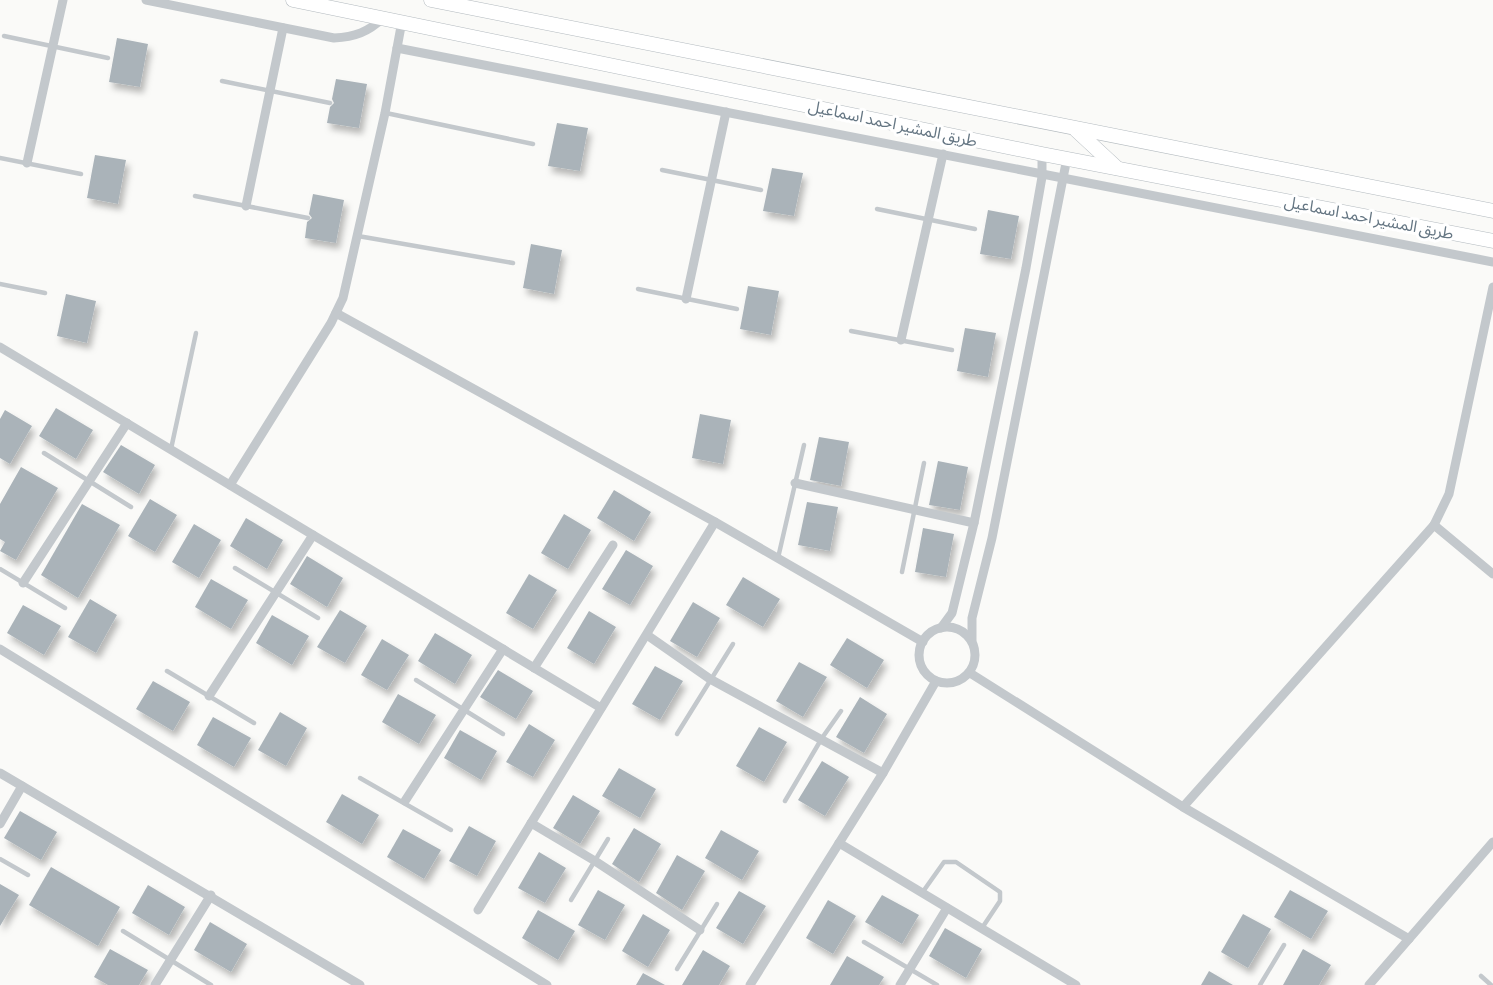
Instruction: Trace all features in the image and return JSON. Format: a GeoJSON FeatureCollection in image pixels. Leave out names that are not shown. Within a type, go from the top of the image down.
{"type":"FeatureCollection","features":[{"type":"Feature","properties":{"kind":"street"},"geometry":{"type":"LineString","coordinates":[[27,163],[63,0]]}},
{"type":"Feature","properties":{"kind":"street"},"geometry":{"type":"LineString","coordinates":[[146,0],[334,38],[353,38],[370,30],[383,18]]}},
{"type":"Feature","properties":{"kind":"street","name":"طريق المشير احمد اسماعيل"},"geometry":{"type":"LineString","coordinates":[[293,0],[1042,154],[1493,241]]}},
{"type":"Feature","properties":{"kind":"street","name":"طريق المشير احمد اسماعيل"},"geometry":{"type":"LineString","coordinates":[[431,0],[1493,211]]}},
{"type":"Feature","properties":{"kind":"street"},"geometry":{"type":"LineString","coordinates":[[230,485],[336,313],[346,290],[385,113],[402,21]]}},
{"type":"Feature","properties":{"kind":"street"},"geometry":{"type":"LineString","coordinates":[[246,206],[272,92],[283,28]]}},
{"type":"Feature","properties":{"kind":"street"},"geometry":{"type":"LineString","coordinates":[[397,48],[944,154],[1042,177],[1493,262]]}},
{"type":"Feature","properties":{"kind":"street"},"geometry":{"type":"LineString","coordinates":[[686,299],[726,112]]}},
{"type":"Feature","properties":{"kind":"street"},"geometry":{"type":"LineString","coordinates":[[1075,129],[1118,168]]}},
{"type":"Feature","properties":{"kind":"street"},"geometry":{"type":"LineString","coordinates":[[901,340],[944,154]]}},
{"type":"Feature","properties":{"kind":"street"},"geometry":{"type":"LineString","coordinates":[[941,628],[952,613],[974,523],[1026,268],[1042,177],[1042,154]]}},
{"type":"Feature","properties":{"kind":"street"},"geometry":{"type":"LineString","coordinates":[[972,641],[964,633],[953,628],[941,628],[931,633],[923,642],[919,653],[921,664],[927,675],[936,681],[955,682],[970,673],[976,652],[972,641],[972,618],[992,538],[1067,158]]}},
{"type":"Feature","properties":{"kind":"street"},"geometry":{"type":"LineString","coordinates":[[1183,807],[1434,525],[1449,494],[1493,287]]}},
{"type":"Feature","properties":{"kind":"street"},"geometry":{"type":"LineString","coordinates":[[336,313],[715,522],[923,642]]}},
{"type":"Feature","properties":{"kind":"street"},"geometry":{"type":"LineString","coordinates":[[0,347],[602,708]]}},
{"type":"Feature","properties":{"kind":"street"},"geometry":{"type":"LineString","coordinates":[[22,583],[127,423]]}},
{"type":"Feature","properties":{"kind":"street"},"geometry":{"type":"LineString","coordinates":[[795,483],[974,523]]}},
{"type":"Feature","properties":{"kind":"street"},"geometry":{"type":"LineString","coordinates":[[478,910],[715,522]]}},
{"type":"Feature","properties":{"kind":"street"},"geometry":{"type":"LineString","coordinates":[[1434,525],[1493,574]]}},
{"type":"Feature","properties":{"kind":"street"},"geometry":{"type":"LineString","coordinates":[[209,696],[313,535]]}},
{"type":"Feature","properties":{"kind":"street"},"geometry":{"type":"LineString","coordinates":[[534,668],[613,544]]}},
{"type":"Feature","properties":{"kind":"street"},"geometry":{"type":"LineString","coordinates":[[647,635],[710,679],[883,773]]}},
{"type":"Feature","properties":{"kind":"street"},"geometry":{"type":"LineString","coordinates":[[0,649],[547,985]]}},
{"type":"Feature","properties":{"kind":"street"},"geometry":{"type":"LineString","coordinates":[[405,801],[503,649]]}},
{"type":"Feature","properties":{"kind":"street"},"geometry":{"type":"LineString","coordinates":[[970,673],[1183,807],[1409,939]]}},
{"type":"Feature","properties":{"kind":"street"},"geometry":{"type":"LineString","coordinates":[[750,985],[883,773],[936,681]]}},
{"type":"Feature","properties":{"kind":"street"},"geometry":{"type":"LineString","coordinates":[[0,773],[360,985]]}},
{"type":"Feature","properties":{"kind":"street"},"geometry":{"type":"LineString","coordinates":[[0,824],[22,786]]}},
{"type":"Feature","properties":{"kind":"street"},"geometry":{"type":"LineString","coordinates":[[531,823],[595,861],[700,930]]}},
{"type":"Feature","properties":{"kind":"street"},"geometry":{"type":"LineString","coordinates":[[1369,985],[1493,842]]}},
{"type":"Feature","properties":{"kind":"street"},"geometry":{"type":"LineString","coordinates":[[839,843],[1076,985]]}},
{"type":"Feature","properties":{"kind":"street"},"geometry":{"type":"LineString","coordinates":[[155,985],[210,895]]}},
{"type":"Feature","properties":{"kind":"street"},"geometry":{"type":"LineString","coordinates":[[900,985],[947,908]]}},
{"type":"Feature","properties":{"kind":"lane"},"geometry":{"type":"LineString","coordinates":[[4,36],[108,58]]}},
{"type":"Feature","properties":{"kind":"lane"},"geometry":{"type":"LineString","coordinates":[[222,81],[330,104]]}},
{"type":"Feature","properties":{"kind":"lane"},"geometry":{"type":"LineString","coordinates":[[385,113],[533,144]]}},
{"type":"Feature","properties":{"kind":"lane"},"geometry":{"type":"LineString","coordinates":[[0,158],[81,174]]}},
{"type":"Feature","properties":{"kind":"lane"},"geometry":{"type":"LineString","coordinates":[[662,170],[761,190]]}},
{"type":"Feature","properties":{"kind":"lane"},"geometry":{"type":"LineString","coordinates":[[195,196],[308,218]]}},
{"type":"Feature","properties":{"kind":"lane"},"geometry":{"type":"LineString","coordinates":[[877,209],[975,229]]}},
{"type":"Feature","properties":{"kind":"lane"},"geometry":{"type":"LineString","coordinates":[[358,236],[513,263]]}},
{"type":"Feature","properties":{"kind":"lane"},"geometry":{"type":"LineString","coordinates":[[0,284],[45,293]]}},
{"type":"Feature","properties":{"kind":"lane"},"geometry":{"type":"LineString","coordinates":[[638,289],[737,309]]}},
{"type":"Feature","properties":{"kind":"lane"},"geometry":{"type":"LineString","coordinates":[[851,331],[952,350]]}},
{"type":"Feature","properties":{"kind":"lane"},"geometry":{"type":"LineString","coordinates":[[171,449],[196,333]]}},
{"type":"Feature","properties":{"kind":"lane"},"geometry":{"type":"LineString","coordinates":[[778,558],[804,445]]}},
{"type":"Feature","properties":{"kind":"lane"},"geometry":{"type":"LineString","coordinates":[[44,453],[130,507]]}},
{"type":"Feature","properties":{"kind":"lane"},"geometry":{"type":"LineString","coordinates":[[902,572],[924,463]]}},
{"type":"Feature","properties":{"kind":"lane"},"geometry":{"type":"LineString","coordinates":[[235,568],[318,618]]}},
{"type":"Feature","properties":{"kind":"lane"},"geometry":{"type":"LineString","coordinates":[[0,569],[65,608]]}},
{"type":"Feature","properties":{"kind":"lane"},"geometry":{"type":"LineString","coordinates":[[677,734],[733,644]]}},
{"type":"Feature","properties":{"kind":"lane"},"geometry":{"type":"LineString","coordinates":[[167,671],[254,723]]}},
{"type":"Feature","properties":{"kind":"lane"},"geometry":{"type":"LineString","coordinates":[[416,680],[503,734]]}},
{"type":"Feature","properties":{"kind":"lane"},"geometry":{"type":"LineString","coordinates":[[785,801],[822,738],[841,711]]}},
{"type":"Feature","properties":{"kind":"lane"},"geometry":{"type":"LineString","coordinates":[[360,778],[405,801],[451,830]]}},
{"type":"Feature","properties":{"kind":"lane"},"geometry":{"type":"LineString","coordinates":[[571,900],[608,839]]}},
{"type":"Feature","properties":{"kind":"lane"},"geometry":{"type":"LineString","coordinates":[[0,859],[28,875]]}},
{"type":"Feature","properties":{"kind":"lane"},"geometry":{"type":"LineString","coordinates":[[922,893],[944,862],[956,862],[1000,892],[1000,901],[982,928]]}},
{"type":"Feature","properties":{"kind":"lane"},"geometry":{"type":"LineString","coordinates":[[677,969],[717,904]]}},
{"type":"Feature","properties":{"kind":"lane"},"geometry":{"type":"LineString","coordinates":[[123,930],[211,985]]}},
{"type":"Feature","properties":{"kind":"lane"},"geometry":{"type":"LineString","coordinates":[[864,942],[937,985]]}},
{"type":"Feature","properties":{"kind":"lane"},"geometry":{"type":"LineString","coordinates":[[1260,985],[1284,945]]}},
{"type":"Feature","properties":{"kind":"lane"},"geometry":{"type":"LineString","coordinates":[[1481,976],[1491,985]]}},
{"type":"Feature","properties":{"kind":"building"},"geometry":{"type":"Polygon","coordinates":[[[117,38],[148,44],[140,87],[109,82],[117,38]]]}},
{"type":"Feature","properties":{"kind":"building"},"geometry":{"type":"Polygon","coordinates":[[[336,79],[367,84],[359,128],[327,123],[330,107],[334,103],[332,99],[336,79]]]}},
{"type":"Feature","properties":{"kind":"building"},"geometry":{"type":"Polygon","coordinates":[[[557,123],[588,128],[580,171],[548,166],[557,123]]]}},
{"type":"Feature","properties":{"kind":"building"},"geometry":{"type":"Polygon","coordinates":[[[95,155],[126,160],[118,204],[87,198],[95,155]]]}},
{"type":"Feature","properties":{"kind":"building"},"geometry":{"type":"Polygon","coordinates":[[[772,168],[803,173],[794,216],[763,211],[772,168]]]}},
{"type":"Feature","properties":{"kind":"building"},"geometry":{"type":"Polygon","coordinates":[[[313,194],[344,200],[336,243],[305,238],[307,222],[312,218],[309,214],[313,194]]]}},
{"type":"Feature","properties":{"kind":"building"},"geometry":{"type":"Polygon","coordinates":[[[988,210],[1019,216],[1011,259],[980,254],[988,210]]]}},
{"type":"Feature","properties":{"kind":"building"},"geometry":{"type":"Polygon","coordinates":[[[531,244],[562,250],[554,294],[523,288],[531,244]]]}},
{"type":"Feature","properties":{"kind":"building"},"geometry":{"type":"Polygon","coordinates":[[[748,286],[779,291],[771,335],[740,329],[748,286]]]}},
{"type":"Feature","properties":{"kind":"building"},"geometry":{"type":"Polygon","coordinates":[[[66,294],[96,301],[87,343],[57,336],[66,294]]]}},
{"type":"Feature","properties":{"kind":"building"},"geometry":{"type":"Polygon","coordinates":[[[965,328],[996,333],[988,377],[957,371],[965,328]]]}},
{"type":"Feature","properties":{"kind":"building"},"geometry":{"type":"Polygon","coordinates":[[[56,408],[93,430],[76,459],[39,436],[56,408]]]}},
{"type":"Feature","properties":{"kind":"building"},"geometry":{"type":"Polygon","coordinates":[[[5,410],[32,426],[10,464],[0,458],[0,419],[5,410]]]}},
{"type":"Feature","properties":{"kind":"building"},"geometry":{"type":"Polygon","coordinates":[[[700,414],[731,420],[723,464],[692,458],[700,414]]]}},
{"type":"Feature","properties":{"kind":"building"},"geometry":{"type":"Polygon","coordinates":[[[819,437],[849,442],[841,486],[810,480],[819,437]]]}},
{"type":"Feature","properties":{"kind":"building"},"geometry":{"type":"Polygon","coordinates":[[[121,445],[155,465],[139,494],[103,472],[121,445]]]}},
{"type":"Feature","properties":{"kind":"building"},"geometry":{"type":"Polygon","coordinates":[[[938,461],[968,467],[960,510],[929,505],[938,461]]]}},
{"type":"Feature","properties":{"kind":"building"},"geometry":{"type":"Polygon","coordinates":[[[21,467],[58,488],[16,560],[0,551],[5,542],[0,539],[0,504],[21,467]]]}},
{"type":"Feature","properties":{"kind":"building"},"geometry":{"type":"Polygon","coordinates":[[[614,490],[651,512],[634,541],[597,518],[614,490]]]}},
{"type":"Feature","properties":{"kind":"building"},"geometry":{"type":"Polygon","coordinates":[[[150,499],[177,515],[155,552],[128,536],[150,499]]]}},
{"type":"Feature","properties":{"kind":"building"},"geometry":{"type":"Polygon","coordinates":[[[807,502],[838,507],[830,551],[798,545],[807,502]]]}},
{"type":"Feature","properties":{"kind":"building"},"geometry":{"type":"Polygon","coordinates":[[[82,504],[120,525],[78,598],[41,575],[82,504]]]}},
{"type":"Feature","properties":{"kind":"building"},"geometry":{"type":"Polygon","coordinates":[[[564,514],[591,530],[568,569],[541,553],[564,514]]]}},
{"type":"Feature","properties":{"kind":"building"},"geometry":{"type":"Polygon","coordinates":[[[246,518],[283,540],[267,569],[230,546],[246,518]]]}},
{"type":"Feature","properties":{"kind":"building"},"geometry":{"type":"Polygon","coordinates":[[[194,524],[221,540],[199,578],[172,562],[194,524]]]}},
{"type":"Feature","properties":{"kind":"building"},"geometry":{"type":"Polygon","coordinates":[[[923,528],[954,534],[946,577],[915,572],[923,528]]]}},
{"type":"Feature","properties":{"kind":"building"},"geometry":{"type":"Polygon","coordinates":[[[626,550],[653,566],[630,605],[602,589],[626,550]]]}},
{"type":"Feature","properties":{"kind":"building"},"geometry":{"type":"Polygon","coordinates":[[[307,556],[343,578],[327,607],[290,584],[307,556]]]}},
{"type":"Feature","properties":{"kind":"building"},"geometry":{"type":"Polygon","coordinates":[[[529,574],[557,590],[533,629],[506,613],[529,574]]]}},
{"type":"Feature","properties":{"kind":"building"},"geometry":{"type":"Polygon","coordinates":[[[743,577],[780,599],[763,627],[726,605],[743,577]]]}},
{"type":"Feature","properties":{"kind":"building"},"geometry":{"type":"Polygon","coordinates":[[[211,579],[248,600],[231,629],[195,607],[211,579]]]}},
{"type":"Feature","properties":{"kind":"building"},"geometry":{"type":"Polygon","coordinates":[[[90,599],[117,615],[96,653],[68,637],[90,599]]]}},
{"type":"Feature","properties":{"kind":"building"},"geometry":{"type":"Polygon","coordinates":[[[693,602],[720,618],[697,657],[670,641],[693,602]]]}},
{"type":"Feature","properties":{"kind":"building"},"geometry":{"type":"Polygon","coordinates":[[[23,605],[61,626],[44,655],[7,633],[23,605]]]}},
{"type":"Feature","properties":{"kind":"building"},"geometry":{"type":"Polygon","coordinates":[[[340,610],[367,626],[345,663],[317,647],[340,610]]]}},
{"type":"Feature","properties":{"kind":"building"},"geometry":{"type":"Polygon","coordinates":[[[589,611],[616,627],[594,664],[567,648],[589,611]]]}},
{"type":"Feature","properties":{"kind":"building"},"geometry":{"type":"Polygon","coordinates":[[[272,615],[309,636],[292,665],[256,643],[272,615]]]}},
{"type":"Feature","properties":{"kind":"building"},"geometry":{"type":"Polygon","coordinates":[[[435,633],[472,655],[455,684],[418,661],[435,633]]]}},
{"type":"Feature","properties":{"kind":"building"},"geometry":{"type":"Polygon","coordinates":[[[847,638],[884,660],[867,688],[830,665],[847,638]]]}},
{"type":"Feature","properties":{"kind":"building"},"geometry":{"type":"Polygon","coordinates":[[[382,639],[409,655],[387,690],[361,675],[382,639]]]}},
{"type":"Feature","properties":{"kind":"building"},"geometry":{"type":"Polygon","coordinates":[[[799,662],[827,677],[803,717],[776,701],[799,662]]]}},
{"type":"Feature","properties":{"kind":"building"},"geometry":{"type":"Polygon","coordinates":[[[655,666],[683,681],[660,720],[632,704],[655,666]]]}},
{"type":"Feature","properties":{"kind":"building"},"geometry":{"type":"Polygon","coordinates":[[[498,670],[533,691],[516,719],[480,697],[498,670]]]}},
{"type":"Feature","properties":{"kind":"building"},"geometry":{"type":"Polygon","coordinates":[[[153,681],[190,702],[173,731],[136,709],[153,681]]]}},
{"type":"Feature","properties":{"kind":"building"},"geometry":{"type":"Polygon","coordinates":[[[398,694],[436,715],[419,744],[382,722],[398,694]]]}},
{"type":"Feature","properties":{"kind":"building"},"geometry":{"type":"Polygon","coordinates":[[[860,697],[887,714],[864,753],[836,737],[860,697]]]}},
{"type":"Feature","properties":{"kind":"building"},"geometry":{"type":"Polygon","coordinates":[[[280,712],[307,728],[286,766],[258,750],[280,712]]]}},
{"type":"Feature","properties":{"kind":"building"},"geometry":{"type":"Polygon","coordinates":[[[213,717],[251,738],[234,767],[197,745],[213,717]]]}},
{"type":"Feature","properties":{"kind":"building"},"geometry":{"type":"Polygon","coordinates":[[[529,724],[555,740],[533,777],[506,762],[529,724]]]}},
{"type":"Feature","properties":{"kind":"building"},"geometry":{"type":"Polygon","coordinates":[[[759,727],[787,742],[764,782],[736,766],[759,727]]]}},
{"type":"Feature","properties":{"kind":"building"},"geometry":{"type":"Polygon","coordinates":[[[460,730],[497,751],[481,780],[444,758],[460,730]]]}},
{"type":"Feature","properties":{"kind":"building"},"geometry":{"type":"Polygon","coordinates":[[[822,761],[849,777],[825,816],[798,800],[822,761]]]}},
{"type":"Feature","properties":{"kind":"building"},"geometry":{"type":"Polygon","coordinates":[[[619,768],[656,789],[640,818],[602,796],[619,768]]]}},
{"type":"Feature","properties":{"kind":"building"},"geometry":{"type":"Polygon","coordinates":[[[342,794],[379,815],[362,844],[326,822],[342,794]]]}},
{"type":"Feature","properties":{"kind":"building"},"geometry":{"type":"Polygon","coordinates":[[[573,795],[600,811],[580,844],[553,828],[573,795]]]}},
{"type":"Feature","properties":{"kind":"building"},"geometry":{"type":"Polygon","coordinates":[[[20,811],[57,832],[41,860],[4,838],[20,811]]]}},
{"type":"Feature","properties":{"kind":"building"},"geometry":{"type":"Polygon","coordinates":[[[469,826],[496,841],[477,876],[449,861],[469,826]]]}},
{"type":"Feature","properties":{"kind":"building"},"geometry":{"type":"Polygon","coordinates":[[[634,828],[661,844],[639,882],[612,864],[634,828]]]}},
{"type":"Feature","properties":{"kind":"building"},"geometry":{"type":"Polygon","coordinates":[[[403,829],[441,850],[424,879],[387,857],[403,829]]]}},
{"type":"Feature","properties":{"kind":"building"},"geometry":{"type":"Polygon","coordinates":[[[721,830],[759,851],[742,880],[705,858],[721,830]]]}},
{"type":"Feature","properties":{"kind":"building"},"geometry":{"type":"Polygon","coordinates":[[[539,852],[566,868],[545,903],[518,888],[539,852]]]}},
{"type":"Feature","properties":{"kind":"building"},"geometry":{"type":"Polygon","coordinates":[[[677,855],[705,871],[682,910],[656,893],[677,855]]]}},
{"type":"Feature","properties":{"kind":"building"},"geometry":{"type":"Polygon","coordinates":[[[51,867],[120,907],[98,946],[29,905],[51,867]]]}},
{"type":"Feature","properties":{"kind":"building"},"geometry":{"type":"Polygon","coordinates":[[[0,884],[19,895],[0,926],[0,884]]]}},
{"type":"Feature","properties":{"kind":"building"},"geometry":{"type":"Polygon","coordinates":[[[148,885],[185,907],[169,935],[132,913],[148,885]]]}},
{"type":"Feature","properties":{"kind":"building"},"geometry":{"type":"Polygon","coordinates":[[[598,890],[625,905],[605,940],[578,925],[598,890]]]}},
{"type":"Feature","properties":{"kind":"building"},"geometry":{"type":"Polygon","coordinates":[[[1290,890],[1328,911],[1311,939],[1274,917],[1290,890]]]}},
{"type":"Feature","properties":{"kind":"building"},"geometry":{"type":"Polygon","coordinates":[[[739,891],[766,906],[743,944],[716,928],[739,891]]]}},
{"type":"Feature","properties":{"kind":"building"},"geometry":{"type":"Polygon","coordinates":[[[882,895],[919,915],[902,944],[865,922],[882,895]]]}},
{"type":"Feature","properties":{"kind":"building"},"geometry":{"type":"Polygon","coordinates":[[[828,900],[856,916],[833,954],[806,938],[828,900]]]}},
{"type":"Feature","properties":{"kind":"building"},"geometry":{"type":"Polygon","coordinates":[[[538,910],[575,931],[558,960],[522,938],[538,910]]]}},
{"type":"Feature","properties":{"kind":"building"},"geometry":{"type":"Polygon","coordinates":[[[643,914],[670,930],[648,967],[622,951],[643,914]]]}},
{"type":"Feature","properties":{"kind":"building"},"geometry":{"type":"Polygon","coordinates":[[[1243,914],[1271,929],[1248,968],[1221,952],[1243,914]]]}},
{"type":"Feature","properties":{"kind":"building"},"geometry":{"type":"Polygon","coordinates":[[[210,922],[247,944],[231,972],[194,950],[210,922]]]}},
{"type":"Feature","properties":{"kind":"building"},"geometry":{"type":"Polygon","coordinates":[[[945,928],[982,949],[966,978],[929,956],[945,928]]]}},
{"type":"Feature","properties":{"kind":"building"},"geometry":{"type":"Polygon","coordinates":[[[110,949],[148,970],[139,985],[108,985],[94,977],[110,949]]]}},
{"type":"Feature","properties":{"kind":"building"},"geometry":{"type":"Polygon","coordinates":[[[1303,949],[1331,965],[1319,985],[1283,985],[1303,949]]]}},
{"type":"Feature","properties":{"kind":"building"},"geometry":{"type":"Polygon","coordinates":[[[703,950],[730,966],[719,985],[682,985],[703,950]]]}},
{"type":"Feature","properties":{"kind":"building"},"geometry":{"type":"Polygon","coordinates":[[[847,956],[884,977],[879,985],[830,985],[847,956]]]}},
{"type":"Feature","properties":{"kind":"building"},"geometry":{"type":"Polygon","coordinates":[[[1209,971],[1233,985],[1201,985],[1209,971]]]}},
{"type":"Feature","properties":{"kind":"building"},"geometry":{"type":"Polygon","coordinates":[[[643,973],[665,985],[636,985],[643,973]]]}}]}
